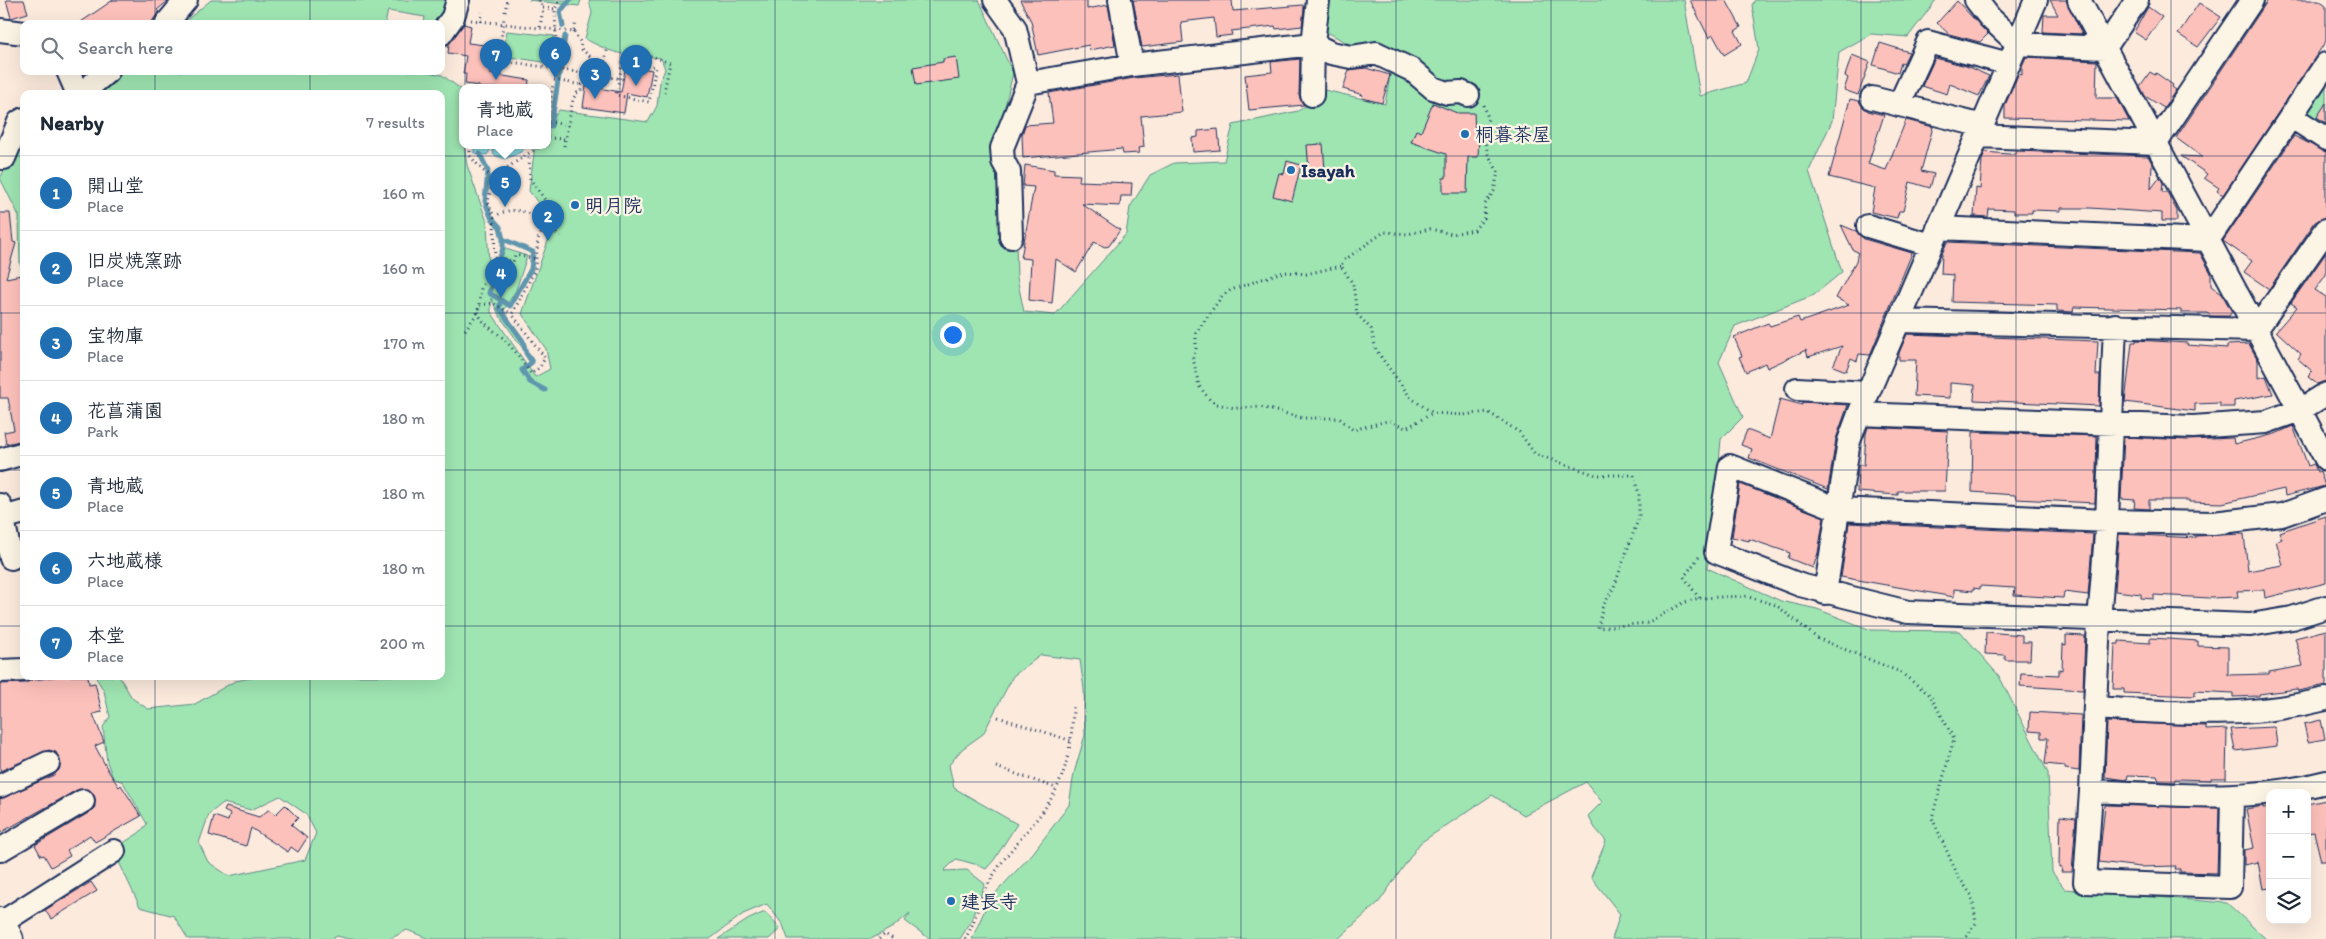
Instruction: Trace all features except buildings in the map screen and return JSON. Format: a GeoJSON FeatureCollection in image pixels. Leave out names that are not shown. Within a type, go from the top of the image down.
{"type":"FeatureCollection","features":[{"type":"Feature","properties":{"kind":"main road"},"geometry":{"type":"LineString","coordinates":[[0,923],[8,939]]}},
{"type":"Feature","properties":{"kind":"street"},"geometry":{"type":"LineString","coordinates":[[169,20],[186,0]]}},
{"type":"Feature","properties":{"kind":"street"},"geometry":{"type":"LineString","coordinates":[[445,28],[453,17],[458,0]]}},
{"type":"Feature","properties":{"kind":"street"},"geometry":{"type":"LineString","coordinates":[[995,0],[1015,28],[1028,83],[1002,148],[1003,161],[1009,172],[1011,237]]}},
{"type":"Feature","properties":{"kind":"street"},"geometry":{"type":"LineString","coordinates":[[1120,0],[1132,65]]}},
{"type":"Feature","properties":{"kind":"street"},"geometry":{"type":"LineString","coordinates":[[1312,95],[1313,44],[1318,0]]}},
{"type":"Feature","properties":{"kind":"street"},"geometry":{"type":"LineString","coordinates":[[1976,0],[1990,18],[2018,44],[2105,48]]}},
{"type":"Feature","properties":{"kind":"street"},"geometry":{"type":"LineString","coordinates":[[1825,593],[1849,441],[1898,321],[2036,0]]}},
{"type":"Feature","properties":{"kind":"street"},"geometry":{"type":"LineString","coordinates":[[2079,0],[2326,458]]}},
{"type":"Feature","properties":{"kind":"street"},"geometry":{"type":"LineString","coordinates":[[2105,48],[2137,0]]}},
{"type":"Feature","properties":{"kind":"street"},"geometry":{"type":"LineString","coordinates":[[2156,144],[2252,0]]}},
{"type":"Feature","properties":{"kind":"street"},"geometry":{"type":"LineString","coordinates":[[0,30],[20,32]]}},
{"type":"Feature","properties":{"kind":"street"},"geometry":{"type":"LineString","coordinates":[[1899,105],[1928,42],[2009,64]]}},
{"type":"Feature","properties":{"kind":"street"},"geometry":{"type":"LineString","coordinates":[[1028,83],[1132,65],[1313,44],[1331,53],[1350,57],[1376,53],[1412,70],[1433,88],[1447,93],[1461,92],[1468,95]]}},
{"type":"Feature","properties":{"kind":"street"},"geometry":{"type":"LineString","coordinates":[[2208,240],[2326,64]]}},
{"type":"Feature","properties":{"kind":"street"},"geometry":{"type":"LineString","coordinates":[[70,75],[77,90]]}},
{"type":"Feature","properties":{"kind":"street"},"geometry":{"type":"LineString","coordinates":[[84,90],[103,75]]}},
{"type":"Feature","properties":{"kind":"street"},"geometry":{"type":"LineString","coordinates":[[1872,98],[1980,131],[2156,144]]}},
{"type":"Feature","properties":{"kind":"street"},"geometry":{"type":"LineString","coordinates":[[2292,117],[2326,139]]}},
{"type":"Feature","properties":{"kind":"street"},"geometry":{"type":"LineString","coordinates":[[0,158],[4,158],[20,121]]}},
{"type":"Feature","properties":{"kind":"street"},"geometry":{"type":"LineString","coordinates":[[1868,226],[1935,237],[2208,240]]}},
{"type":"Feature","properties":{"kind":"street"},"geometry":{"type":"LineString","coordinates":[[2256,330],[2326,230]]}},
{"type":"Feature","properties":{"kind":"street"},"geometry":{"type":"LineString","coordinates":[[1898,321],[2256,330]]}},
{"type":"Feature","properties":{"kind":"street"},"geometry":{"type":"LineString","coordinates":[[2115,325],[2107,521],[2099,620],[2096,708],[2085,882],[2230,887],[2232,796]]}},
{"type":"Feature","properties":{"kind":"street"},"geometry":{"type":"LineString","coordinates":[[1797,389],[1868,393]]}},
{"type":"Feature","properties":{"kind":"street"},"geometry":{"type":"LineString","coordinates":[[1859,414],[2112,426],[2193,427],[2266,422],[2300,410],[2326,394]]}},
{"type":"Feature","properties":{"kind":"street"},"geometry":{"type":"LineString","coordinates":[[0,460],[20,454]]}},
{"type":"Feature","properties":{"kind":"street"},"geometry":{"type":"LineString","coordinates":[[2326,499],[2282,515],[2213,523],[2107,521],[1838,508],[1730,466],[1716,552],[1825,593],[1908,612],[2250,625],[2292,618],[2326,607]]}},
{"type":"Feature","properties":{"kind":"street"},"geometry":{"type":"LineString","coordinates":[[9,512],[10,558]]}},
{"type":"Feature","properties":{"kind":"street"},"geometry":{"type":"LineString","coordinates":[[0,671],[20,670]]}},
{"type":"Feature","properties":{"kind":"street"},"geometry":{"type":"LineString","coordinates":[[2096,708],[2205,715],[2231,714],[2290,708],[2326,699]]}},
{"type":"Feature","properties":{"kind":"street"},"geometry":{"type":"LineString","coordinates":[[0,786],[48,764]]}},
{"type":"Feature","properties":{"kind":"street"},"geometry":{"type":"LineString","coordinates":[[2091,791],[2232,796],[2296,790],[2326,782]]}},
{"type":"Feature","properties":{"kind":"street"},"geometry":{"type":"LineString","coordinates":[[0,850],[84,801]]}},
{"type":"Feature","properties":{"kind":"street"},"geometry":{"type":"LineString","coordinates":[[0,923],[114,851]]}},
{"type":"Feature","properties":{"kind":"path"},"geometry":{"type":"LineString","coordinates":[[505,10],[507,0]]}},
{"type":"Feature","properties":{"kind":"path"},"geometry":{"type":"LineString","coordinates":[[539,0],[543,8],[540,27]]}},
{"type":"Feature","properties":{"kind":"path"},"geometry":{"type":"LineString","coordinates":[[552,67],[556,40],[555,9],[560,0]]}},
{"type":"Feature","properties":{"kind":"path"},"geometry":{"type":"LineString","coordinates":[[543,8],[555,9]]}},
{"type":"Feature","properties":{"kind":"path"},"geometry":{"type":"LineString","coordinates":[[482,12],[481,22],[556,28],[574,32]]}},
{"type":"Feature","properties":{"kind":"path"},"geometry":{"type":"LineString","coordinates":[[496,75],[504,18]]}},
{"type":"Feature","properties":{"kind":"path"},"geometry":{"type":"LineString","coordinates":[[576,21],[574,32],[581,43],[580,48],[592,58],[589,73]]}},
{"type":"Feature","properties":{"kind":"path"},"geometry":{"type":"LineString","coordinates":[[551,96],[553,82],[582,86],[594,84],[608,47]]}},
{"type":"Feature","properties":{"kind":"path"},"geometry":{"type":"LineString","coordinates":[[633,62],[638,51],[670,63],[664,92]]}},
{"type":"Feature","properties":{"kind":"path"},"geometry":{"type":"LineString","coordinates":[[498,60],[623,79]]}},
{"type":"Feature","properties":{"kind":"path"},"geometry":{"type":"LineString","coordinates":[[623,60],[656,67],[649,102],[616,95],[618,78],[623,60]]}},
{"type":"Feature","properties":{"kind":"path"},"geometry":{"type":"LineString","coordinates":[[564,146],[573,98],[577,92],[581,91],[582,86]]}},
{"type":"Feature","properties":{"kind":"path"},"geometry":{"type":"LineString","coordinates":[[1468,95],[1485,106],[1488,118],[1485,129],[1485,142],[1488,154],[1498,172],[1494,191],[1485,204],[1482,222],[1474,230],[1452,234],[1430,229],[1408,234],[1384,232],[1347,256],[1341,266],[1306,274],[1288,272],[1268,276],[1239,286],[1222,296],[1195,338],[1196,348],[1193,365],[1199,386],[1210,400],[1225,407],[1261,407],[1303,418],[1339,418],[1353,430],[1387,420],[1406,428],[1433,413],[1463,414],[1488,412],[1519,432],[1535,454],[1559,464],[1596,475],[1634,475],[1639,494],[1638,517],[1614,587],[1602,608],[1598,628],[1647,623],[1685,602],[1699,598],[1745,596],[1776,605],[1817,638],[1900,672],[1930,695],[1954,739],[1932,818],[1958,876],[1972,896],[1976,923],[1965,939]]}},
{"type":"Feature","properties":{"kind":"path"},"geometry":{"type":"LineString","coordinates":[[551,122],[568,125]]}},
{"type":"Feature","properties":{"kind":"path"},"geometry":{"type":"LineString","coordinates":[[551,138],[565,139]]}},
{"type":"Feature","properties":{"kind":"path"},"geometry":{"type":"LineString","coordinates":[[470,149],[470,156],[482,170],[493,177]]}},
{"type":"Feature","properties":{"kind":"path"},"geometry":{"type":"LineString","coordinates":[[465,330],[478,312],[481,288],[495,263],[494,217],[488,202],[493,177],[536,149]]}},
{"type":"Feature","properties":{"kind":"path"},"geometry":{"type":"LineString","coordinates":[[512,314],[535,270],[538,240],[552,213],[543,196],[530,179],[529,154]]}},
{"type":"Feature","properties":{"kind":"path"},"geometry":{"type":"LineString","coordinates":[[494,217],[503,211],[517,209],[530,213],[564,239]]}},
{"type":"Feature","properties":{"kind":"path"},"geometry":{"type":"LineString","coordinates":[[495,263],[503,266],[506,259],[513,262],[515,254],[537,259]]}},
{"type":"Feature","properties":{"kind":"path"},"geometry":{"type":"LineString","coordinates":[[1341,266],[1353,284],[1357,314],[1371,329],[1376,350],[1410,397],[1433,413]]}},
{"type":"Feature","properties":{"kind":"path"},"geometry":{"type":"LineString","coordinates":[[478,312],[481,321],[504,338],[521,358],[531,374],[540,367],[545,358],[512,314],[493,303],[480,305]]}},
{"type":"Feature","properties":{"kind":"path"},"geometry":{"type":"LineString","coordinates":[[1699,557],[1684,578],[1699,598]]}},
{"type":"Feature","properties":{"kind":"path"},"geometry":{"type":"LineString","coordinates":[[964,939],[989,882],[1022,835],[1039,816],[1065,770],[1072,742],[1073,707]]}},
{"type":"Feature","properties":{"kind":"path"},"geometry":{"type":"LineString","coordinates":[[998,717],[1072,742]]}},
{"type":"Feature","properties":{"kind":"path"},"geometry":{"type":"LineString","coordinates":[[996,767],[1056,788]]}},
{"type":"Feature","properties":{"kind":"path"},"geometry":{"type":"LineString","coordinates":[[879,939],[885,934],[893,939]]}},
{"type":"Feature","properties":{"kind":"green space"},"geometry":{"type":"Polygon","coordinates":[[[211,0],[462,0],[444,20],[425,20],[425,17],[388,11],[386,20],[187,20],[211,0]]]}},
{"type":"Feature","properties":{"kind":"green space"},"geometry":{"type":"Polygon","coordinates":[[[529,0],[581,0],[579,6],[529,0]]]}},
{"type":"Feature","properties":{"kind":"green space"},"geometry":{"type":"Polygon","coordinates":[[[589,0],[979,0],[1013,73],[1002,119],[1015,202],[1017,278],[1024,312],[1055,315],[1126,234],[1130,207],[1150,175],[1174,163],[1224,161],[1233,125],[1298,111],[1319,97],[1320,89],[1385,104],[1390,75],[1382,62],[1325,31],[1331,0],[1684,0],[1700,96],[1746,83],[1759,49],[1752,5],[1755,0],[1936,0],[1908,37],[1871,34],[1839,52],[1832,121],[1809,171],[1842,272],[1814,295],[1735,326],[1719,362],[1743,417],[1721,439],[1713,535],[1707,568],[1781,601],[1817,609],[1871,630],[1960,631],[1999,676],[2048,773],[2052,872],[2065,889],[2227,903],[2266,939],[1612,939],[1620,914],[1591,877],[1606,841],[1588,816],[1602,802],[1586,782],[1524,815],[1492,795],[1420,843],[1379,902],[1338,939],[972,939],[989,900],[1033,853],[1069,805],[1074,773],[1085,735],[1084,689],[1080,660],[1041,655],[1013,676],[983,734],[962,749],[949,765],[954,788],[1017,824],[986,869],[956,859],[944,871],[967,870],[985,884],[970,923],[960,939],[930,939],[905,921],[910,913],[893,927],[871,939],[788,939],[783,925],[767,904],[743,914],[710,939],[429,939],[407,930],[390,939],[349,939],[337,936],[332,939],[188,939],[174,916],[140,907],[119,862],[120,845],[139,833],[147,824],[123,782],[113,778],[107,762],[103,727],[110,717],[104,691],[97,680],[121,680],[132,698],[148,709],[195,704],[235,681],[240,680],[445,680],[445,90],[90,90],[114,75],[442,75],[459,88],[459,149],[464,149],[467,165],[487,222],[490,288],[503,248],[527,256],[516,290],[504,310],[523,341],[526,353],[499,315],[491,298],[491,312],[535,377],[550,369],[546,349],[522,314],[554,224],[529,191],[535,149],[551,149],[551,122],[559,110],[648,122],[657,106],[660,82],[665,69],[661,58],[622,54],[608,50],[585,39],[592,13],[589,0]],[[280,796],[251,810],[223,803],[209,814],[199,843],[208,862],[229,876],[305,860],[316,833],[306,814],[280,796]]]}},
{"type":"Feature","properties":{"kind":"green space"},"geometry":{"type":"Polygon","coordinates":[[[507,31],[554,36],[550,63],[503,56],[507,31]]]}},
{"type":"Feature","properties":{"kind":"green space"},"geometry":{"type":"Polygon","coordinates":[[[2326,76],[2326,131],[2301,114],[2326,76]]]}},
{"type":"Feature","properties":{"kind":"green space"},"geometry":{"type":"Polygon","coordinates":[[[20,141],[20,264],[19,216],[0,178],[20,141]]]}},
{"type":"Feature","properties":{"kind":"green space"},"geometry":{"type":"Polygon","coordinates":[[[765,912],[780,929],[769,939],[718,939],[749,919],[765,912]]]}},
{"type":"Feature","properties":{"kind":"water"},"geometry":{"type":"Polygon","coordinates":[[[474,149],[491,149],[487,155],[474,153],[474,149]]]}},
{"type":"Feature","properties":{"kind":"water"},"geometry":{"type":"Polygon","coordinates":[[[492,149],[524,149],[505,159],[494,155],[492,149]]]}},
{"type":"Feature","properties":{"kind":"waterway"},"geometry":{"type":"LineString","coordinates":[[563,26],[560,12],[570,0]]}},
{"type":"Feature","properties":{"kind":"waterway"},"geometry":{"type":"LineString","coordinates":[[551,126],[565,36]]}},
{"type":"Feature","properties":{"kind":"waterway"},"geometry":{"type":"LineString","coordinates":[[480,154],[488,171],[485,201],[491,217],[500,227],[503,239],[533,252],[531,269],[510,306],[501,300],[499,308],[523,341],[526,353],[532,362],[522,370],[530,382],[545,390]]}},
{"type":"Feature","properties":{"kind":"waterway"},"geometry":{"type":"LineString","coordinates":[[501,300],[489,293],[503,248],[503,239]]}},
{"type":"Feature","properties":{"kind":"place","name":"六地蔵様"},"geometry":{"type":"Point","coordinates":[555,78]}},
{"type":"Feature","properties":{"kind":"place","name":"本堂"},"geometry":{"type":"Point","coordinates":[496,80]}},
{"type":"Feature","properties":{"kind":"place","name":"開山堂"},"geometry":{"type":"Point","coordinates":[636,86]}},
{"type":"Feature","properties":{"kind":"place","name":"宝物庫"},"geometry":{"type":"Point","coordinates":[595,99]}},
{"type":"Feature","properties":{"kind":"place","name":"桐暮茶屋"},"geometry":{"type":"Point","coordinates":[1465,134]}},
{"type":"Feature","properties":{"kind":"place","name":"Isayah"},"geometry":{"type":"Point","coordinates":[1291,170]}},
{"type":"Feature","properties":{"kind":"place","name":"明月院"},"geometry":{"type":"Point","coordinates":[575,205]}},
{"type":"Feature","properties":{"kind":"place","name":"青地蔵"},"geometry":{"type":"Point","coordinates":[505,207]}},
{"type":"Feature","properties":{"kind":"place","name":"旧炭焼窯跡"},"geometry":{"type":"Point","coordinates":[548,241]}},
{"type":"Feature","properties":{"kind":"place","name":"花菖蒲園"},"geometry":{"type":"Point","coordinates":[501,298]}},
{"type":"Feature","properties":{"kind":"place","name":"建長寺"},"geometry":{"type":"Point","coordinates":[951,901]}}]}
